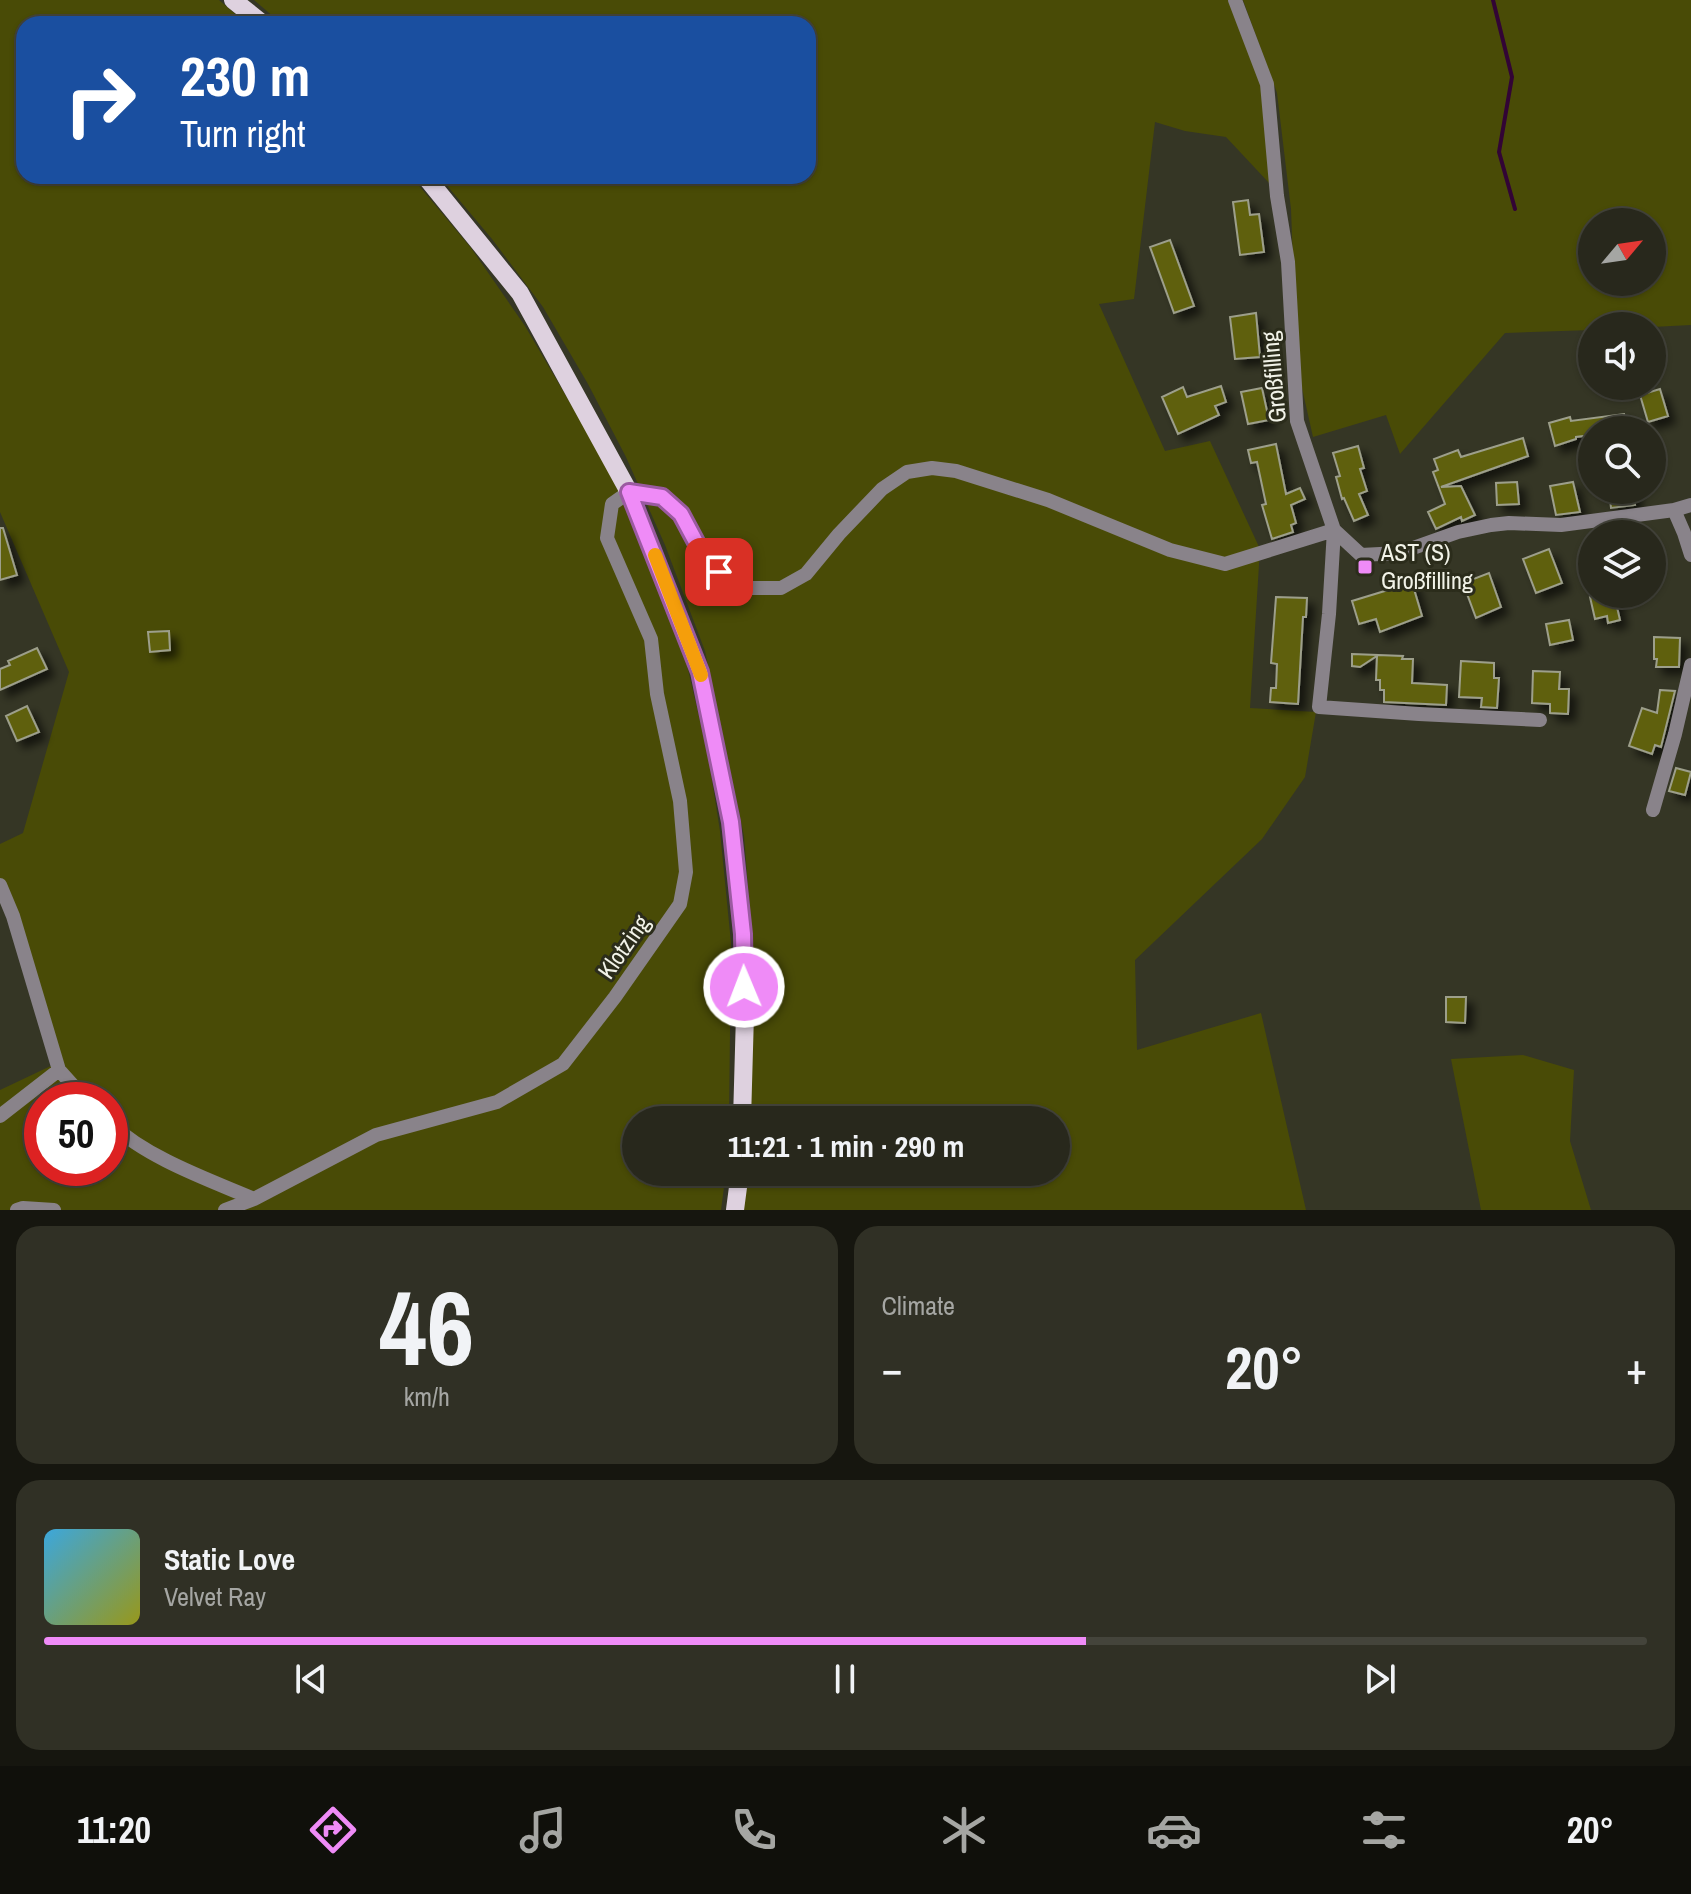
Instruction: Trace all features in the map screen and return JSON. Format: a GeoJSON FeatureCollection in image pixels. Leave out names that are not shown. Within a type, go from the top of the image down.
{"type":"FeatureCollection","features":[{"type":"Feature","properties":{"kind":"main road"},"geometry":{"type":"LineString","coordinates":[[233,0],[253,16]]}},
{"type":"Feature","properties":{"kind":"main road"},"geometry":{"type":"LineString","coordinates":[[431,184],[520,293],[629,492],[700,672],[731,822],[743,934],[742,1106]]}},
{"type":"Feature","properties":{"kind":"main road"},"geometry":{"type":"LineString","coordinates":[[735,1210],[738,1186]]}},
{"type":"Feature","properties":{"kind":"street","name":"Großfilling"},"geometry":{"type":"LineString","coordinates":[[1235,0],[1267,84],[1277,196],[1288,262],[1297,421],[1334,530],[1319,707],[1540,720]]}},
{"type":"Feature","properties":{"kind":"street"},"geometry":{"type":"LineString","coordinates":[[629,492],[662,497],[681,514],[705,559],[732,584],[752,588],[781,588],[806,574],[882,489],[907,472],[932,468],[956,471],[1048,500],[1170,550],[1225,564],[1334,530],[1361,555],[1399,553],[1458,532],[1491,525],[1561,525],[1691,505]]}},
{"type":"Feature","properties":{"kind":"street","name":"Klotzing"},"geometry":{"type":"LineString","coordinates":[[225,1210],[254,1199],[376,1135],[497,1102],[563,1064],[615,997],[680,904],[686,872],[680,801],[657,694],[651,639],[607,538],[612,504],[629,492]]}},
{"type":"Feature","properties":{"kind":"street"},"geometry":{"type":"LineString","coordinates":[[1674,510],[1691,555]]}},
{"type":"Feature","properties":{"kind":"street"},"geometry":{"type":"LineString","coordinates":[[1653,810],[1691,665]]}},
{"type":"Feature","properties":{"kind":"street"},"geometry":{"type":"LineString","coordinates":[[0,885],[13,916],[59,1070],[70,1082]]}},
{"type":"Feature","properties":{"kind":"street"},"geometry":{"type":"LineString","coordinates":[[0,1116],[59,1070]]}},
{"type":"Feature","properties":{"kind":"street"},"geometry":{"type":"LineString","coordinates":[[128,1139],[192,1173],[254,1199]]}},
{"type":"Feature","properties":{"kind":"street"},"geometry":{"type":"LineString","coordinates":[[17,1210],[54,1210]]}},
{"type":"Feature","properties":{"kind":"shaded area"},"geometry":{"type":"Polygon","coordinates":[[[0,0],[219,0],[238,16],[16,16],[16,184],[418,184],[471,248],[525,326],[593,442],[638,528],[686,661],[708,755],[720,831],[731,943],[729,1106],[622,1106],[622,1186],[724,1186],[721,1210],[0,1210],[0,1090],[57,1063],[0,885],[0,844],[23,833],[69,672],[0,512],[0,0]]]}},
{"type":"Feature","properties":{"kind":"shaded area"},"geometry":{"type":"Polygon","coordinates":[[[254,0],[1228,0],[1260,79],[1270,184],[1226,137],[1185,131],[1155,122],[1134,299],[1099,304],[1165,451],[1210,441],[1260,549],[1250,708],[1316,712],[1305,777],[1262,839],[1135,960],[1137,1050],[1261,1013],[1306,1210],[743,1210],[745,1186],[1070,1186],[1070,1106],[749,1106],[755,973],[744,836],[705,651],[665,545],[626,457],[588,384],[543,307],[446,184],[816,184],[816,16],[273,16],[254,0]]]}},
{"type":"Feature","properties":{"kind":"shaded area"},"geometry":{"type":"Polygon","coordinates":[[[1243,0],[1691,0],[1691,325],[1666,326],[1666,312],[1578,312],[1578,330],[1505,333],[1400,454],[1386,415],[1313,437],[1297,366],[1291,209],[1277,93],[1243,0]]]}},
{"type":"Feature","properties":{"kind":"shaded area"},"geometry":{"type":"Polygon","coordinates":[[[1523,1055],[1574,1070],[1570,1141],[1591,1210],[1481,1210],[1451,1059],[1523,1055]]]}},
{"type":"Feature","properties":{"kind":"building"},"geometry":{"type":"Polygon","coordinates":[[[1248,200],[1250,215],[1259,214],[1264,252],[1240,255],[1233,202],[1248,200]]]}},
{"type":"Feature","properties":{"kind":"building"},"geometry":{"type":"Polygon","coordinates":[[[1170,240],[1194,306],[1174,313],[1150,247],[1170,240]]]}},
{"type":"Feature","properties":{"kind":"building"},"geometry":{"type":"Polygon","coordinates":[[[1256,313],[1260,357],[1235,359],[1230,317],[1256,313]]]}},
{"type":"Feature","properties":{"kind":"building"},"geometry":{"type":"Polygon","coordinates":[[[1221,386],[1226,402],[1215,406],[1219,415],[1178,434],[1162,397],[1183,387],[1187,397],[1221,386]]]}},
{"type":"Feature","properties":{"kind":"building"},"geometry":{"type":"Polygon","coordinates":[[[1262,388],[1269,420],[1248,424],[1241,392],[1262,388]]]}},
{"type":"Feature","properties":{"kind":"building"},"geometry":{"type":"Polygon","coordinates":[[[1641,400],[1663,400],[1668,416],[1646,416],[1641,400]]]}},
{"type":"Feature","properties":{"kind":"building"},"geometry":{"type":"Polygon","coordinates":[[[1570,417],[1571,421],[1578,420],[1578,437],[1555,446],[1549,423],[1570,417]]]}},
{"type":"Feature","properties":{"kind":"building"},"geometry":{"type":"Polygon","coordinates":[[[1523,438],[1528,456],[1441,487],[1461,486],[1475,515],[1462,521],[1461,517],[1436,529],[1428,512],[1445,504],[1433,472],[1438,470],[1434,459],[1458,450],[1461,457],[1523,438]]]}},
{"type":"Feature","properties":{"kind":"building"},"geometry":{"type":"Polygon","coordinates":[[[1276,444],[1286,494],[1300,488],[1305,499],[1291,505],[1296,523],[1291,525],[1293,532],[1272,539],[1262,505],[1266,504],[1257,462],[1251,463],[1248,450],[1276,444]]]}},
{"type":"Feature","properties":{"kind":"building"},"geometry":{"type":"Polygon","coordinates":[[[1358,446],[1364,468],[1360,469],[1367,491],[1359,494],[1368,515],[1354,521],[1342,499],[1336,477],[1340,476],[1333,453],[1358,446]]]}},
{"type":"Feature","properties":{"kind":"building"},"geometry":{"type":"Polygon","coordinates":[[[1517,482],[1519,504],[1497,505],[1496,483],[1517,482]]]}},
{"type":"Feature","properties":{"kind":"building"},"geometry":{"type":"Polygon","coordinates":[[[1573,482],[1580,512],[1556,515],[1550,486],[1573,482]]]}},
{"type":"Feature","properties":{"kind":"building"},"geometry":{"type":"Polygon","coordinates":[[[1611,504],[1635,504],[1635,505],[1611,508],[1611,504]]]}},
{"type":"Feature","properties":{"kind":"building"},"geometry":{"type":"Polygon","coordinates":[[[0,528],[3,528],[17,575],[0,580],[0,528]]]}},
{"type":"Feature","properties":{"kind":"building"},"geometry":{"type":"Polygon","coordinates":[[[1549,549],[1562,583],[1536,593],[1523,559],[1549,549]]]}},
{"type":"Feature","properties":{"kind":"building"},"geometry":{"type":"Polygon","coordinates":[[[1489,573],[1501,607],[1476,618],[1463,583],[1489,573]]]}},
{"type":"Feature","properties":{"kind":"building"},"geometry":{"type":"Polygon","coordinates":[[[1411,579],[1422,616],[1380,632],[1376,619],[1359,624],[1352,601],[1411,579]]]}},
{"type":"Feature","properties":{"kind":"building"},"geometry":{"type":"Polygon","coordinates":[[[1276,597],[1307,598],[1298,704],[1270,702],[1271,688],[1276,688],[1277,664],[1271,663],[1276,597]]]}},
{"type":"Feature","properties":{"kind":"building"},"geometry":{"type":"Polygon","coordinates":[[[1592,608],[1617,608],[1620,620],[1608,623],[1607,616],[1595,619],[1592,608]]]}},
{"type":"Feature","properties":{"kind":"building"},"geometry":{"type":"Polygon","coordinates":[[[1569,620],[1573,640],[1550,645],[1546,624],[1569,620]]]}},
{"type":"Feature","properties":{"kind":"building"},"geometry":{"type":"Polygon","coordinates":[[[169,631],[170,650],[150,652],[148,632],[169,631]]]}},
{"type":"Feature","properties":{"kind":"building"},"geometry":{"type":"Polygon","coordinates":[[[1654,637],[1680,638],[1679,667],[1656,667],[1654,637]]]}},
{"type":"Feature","properties":{"kind":"building"},"geometry":{"type":"Polygon","coordinates":[[[37,648],[47,669],[0,690],[0,669],[10,665],[8,661],[37,648]]]}},
{"type":"Feature","properties":{"kind":"building"},"geometry":{"type":"Polygon","coordinates":[[[1352,654],[1403,656],[1402,659],[1413,659],[1412,683],[1447,685],[1446,705],[1384,702],[1384,690],[1380,690],[1380,680],[1376,680],[1377,656],[1360,667],[1352,666],[1352,654]]]}},
{"type":"Feature","properties":{"kind":"building"},"geometry":{"type":"Polygon","coordinates":[[[1461,661],[1494,663],[1494,678],[1499,678],[1497,708],[1481,707],[1482,698],[1459,697],[1461,661]]]}},
{"type":"Feature","properties":{"kind":"building"},"geometry":{"type":"Polygon","coordinates":[[[1533,671],[1560,672],[1559,689],[1569,689],[1568,714],[1550,713],[1550,704],[1532,703],[1533,671]]]}},
{"type":"Feature","properties":{"kind":"building"},"geometry":{"type":"Polygon","coordinates":[[[1660,690],[1675,691],[1661,747],[1655,745],[1652,754],[1629,746],[1642,708],[1657,713],[1660,690]]]}},
{"type":"Feature","properties":{"kind":"building"},"geometry":{"type":"Polygon","coordinates":[[[27,706],[39,732],[17,741],[6,716],[27,706]]]}},
{"type":"Feature","properties":{"kind":"building"},"geometry":{"type":"Polygon","coordinates":[[[1676,768],[1691,772],[1685,795],[1669,791],[1676,768]]]}},
{"type":"Feature","properties":{"kind":"building"},"geometry":{"type":"Polygon","coordinates":[[[1446,997],[1466,997],[1465,1023],[1446,1022],[1446,997]]]}},
{"type":"Feature","properties":{"kind":"waterway"},"geometry":{"type":"LineString","coordinates":[[1493,0],[1512,77],[1499,152],[1515,209]]}},
{"type":"Feature","properties":{"kind":"slow traffic"},"geometry":{"type":"LineString","coordinates":[[655,555],[701,675]]}},
{"type":"Feature","properties":{"kind":"place","name":"AST (S) Großfilling"},"geometry":{"type":"Point","coordinates":[1365,567]}},
{"type":"Feature","properties":{"kind":"route"},"geometry":{"type":"LineString","coordinates":[[719,572],[705,559],[681,514],[662,497],[629,492],[700,672],[731,822],[743,934],[744,987]]}}]}
